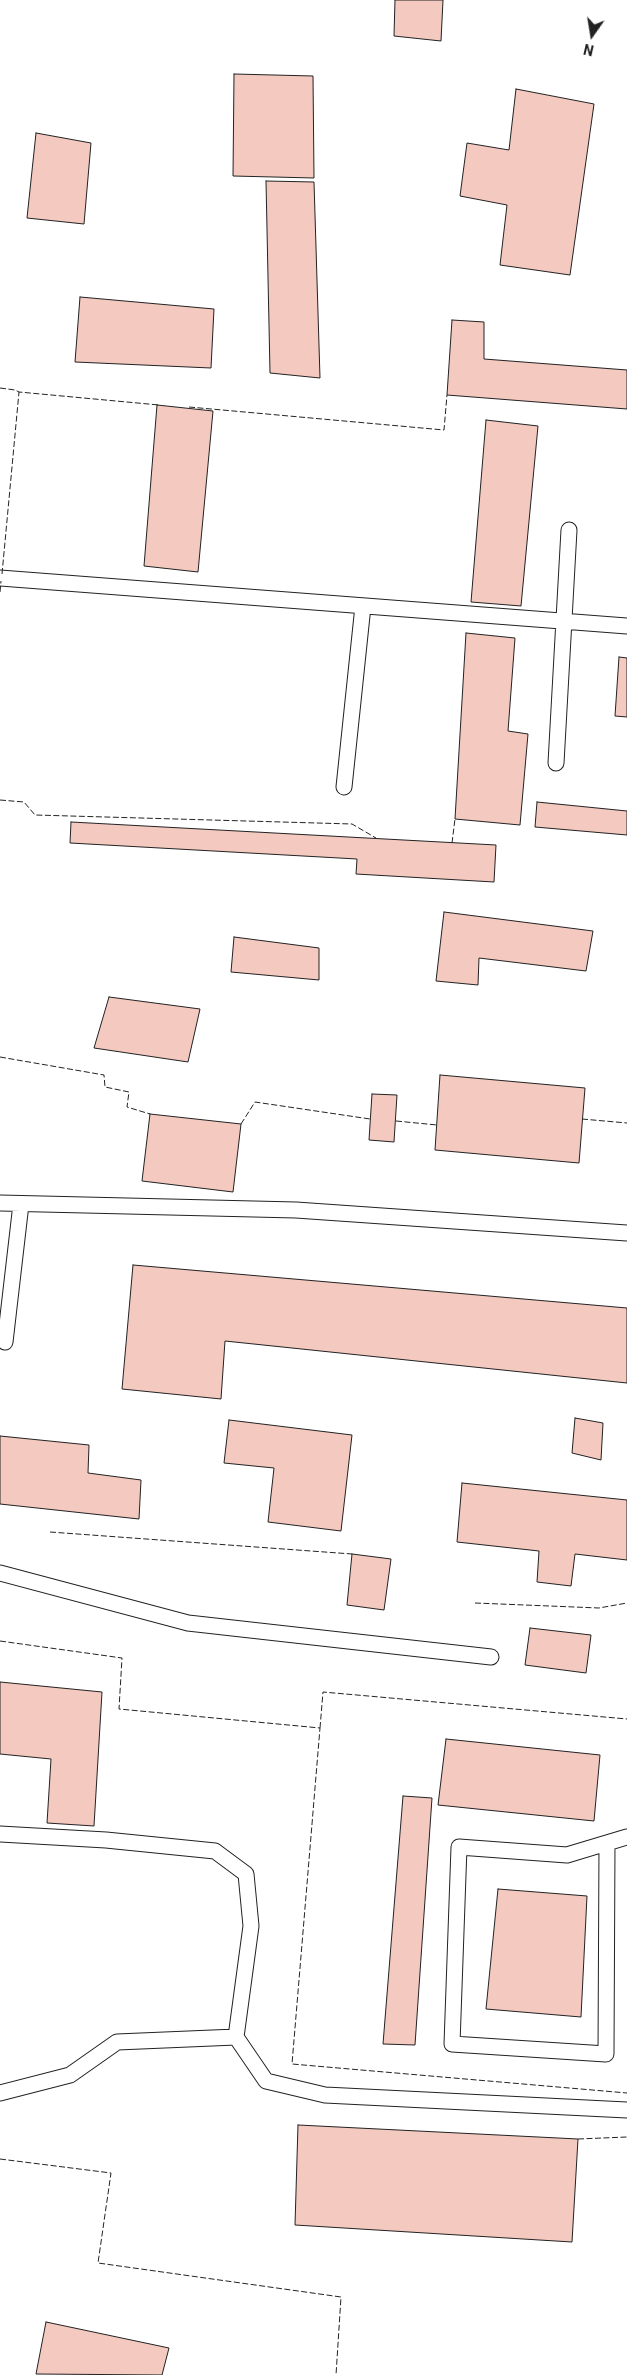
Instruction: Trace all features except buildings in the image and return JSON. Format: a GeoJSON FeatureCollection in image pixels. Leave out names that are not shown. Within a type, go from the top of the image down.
{"type":"FeatureCollection","features":[{"type":"Feature","properties":{"kind":"lane"},"geometry":{"type":"LineString","coordinates":[[556,764],[569,530]]}},
{"type":"Feature","properties":{"kind":"lane"},"geometry":{"type":"LineString","coordinates":[[0,578],[627,626]]}},
{"type":"Feature","properties":{"kind":"lane"},"geometry":{"type":"LineString","coordinates":[[344,787],[363,606]]}},
{"type":"Feature","properties":{"kind":"lane"},"geometry":{"type":"LineString","coordinates":[[0,1203],[296,1210],[627,1233]]}},
{"type":"Feature","properties":{"kind":"lane"},"geometry":{"type":"LineString","coordinates":[[4,1342],[21,1204]]}},
{"type":"Feature","properties":{"kind":"lane"},"geometry":{"type":"LineString","coordinates":[[0,1573],[188,1623],[492,1657]]}},
{"type":"Feature","properties":{"kind":"lane"},"geometry":{"type":"LineString","coordinates":[[0,1834],[106,1840],[214,1851],[246,1874],[251,1926],[236,2038],[266,2081],[325,2095],[627,2110]]}},
{"type":"Feature","properties":{"kind":"lane"},"geometry":{"type":"LineString","coordinates":[[607,1843],[606,2054],[452,2044],[459,1848],[567,1855],[607,1843],[627,1837]]}},
{"type":"Feature","properties":{"kind":"lane"},"geometry":{"type":"LineString","coordinates":[[0,2093],[70,2075],[117,2042],[236,2038]]}},
{"type":"Feature","properties":{"kind":"fence"},"geometry":{"type":"LineString","coordinates":[[0,388],[19,392],[159,405]]}},
{"type":"Feature","properties":{"kind":"fence"},"geometry":{"type":"LineString","coordinates":[[2,574],[19,392]]}},
{"type":"Feature","properties":{"kind":"fence"},"geometry":{"type":"LineString","coordinates":[[189,407],[444,430],[447,395]]}},
{"type":"Feature","properties":{"kind":"fence"},"geometry":{"type":"LineString","coordinates":[[0,592],[1,581]]}},
{"type":"Feature","properties":{"kind":"fence"},"geometry":{"type":"LineString","coordinates":[[0,800],[24,802],[35,815],[352,824],[376,838]]}},
{"type":"Feature","properties":{"kind":"fence"},"geometry":{"type":"LineString","coordinates":[[452,843],[455,819]]}},
{"type":"Feature","properties":{"kind":"fence"},"geometry":{"type":"LineString","coordinates":[[0,1057],[104,1075],[105,1087],[129,1092],[127,1107],[150,1114]]}},
{"type":"Feature","properties":{"kind":"fence"},"geometry":{"type":"LineString","coordinates":[[241,1124],[255,1102],[370,1119]]}},
{"type":"Feature","properties":{"kind":"fence"},"geometry":{"type":"LineString","coordinates":[[582,1119],[627,1123]]}},
{"type":"Feature","properties":{"kind":"fence"},"geometry":{"type":"LineString","coordinates":[[396,1121],[437,1125]]}},
{"type":"Feature","properties":{"kind":"fence"},"geometry":{"type":"LineString","coordinates":[[50,1532],[352,1554]]}},
{"type":"Feature","properties":{"kind":"fence"},"geometry":{"type":"LineString","coordinates":[[475,1603],[599,1608],[627,1603]]}},
{"type":"Feature","properties":{"kind":"fence"},"geometry":{"type":"LineString","coordinates":[[0,1641],[122,1658],[119,1709],[320,1728],[292,2064],[627,2093]]}},
{"type":"Feature","properties":{"kind":"fence"},"geometry":{"type":"LineString","coordinates":[[320,1728],[323,1692],[627,1719]]}},
{"type":"Feature","properties":{"kind":"fence"},"geometry":{"type":"LineString","coordinates":[[578,2139],[627,2137]]}},
{"type":"Feature","properties":{"kind":"fence"},"geometry":{"type":"LineString","coordinates":[[0,2159],[111,2173],[98,2263],[341,2297],[336,2375]]}}]}
